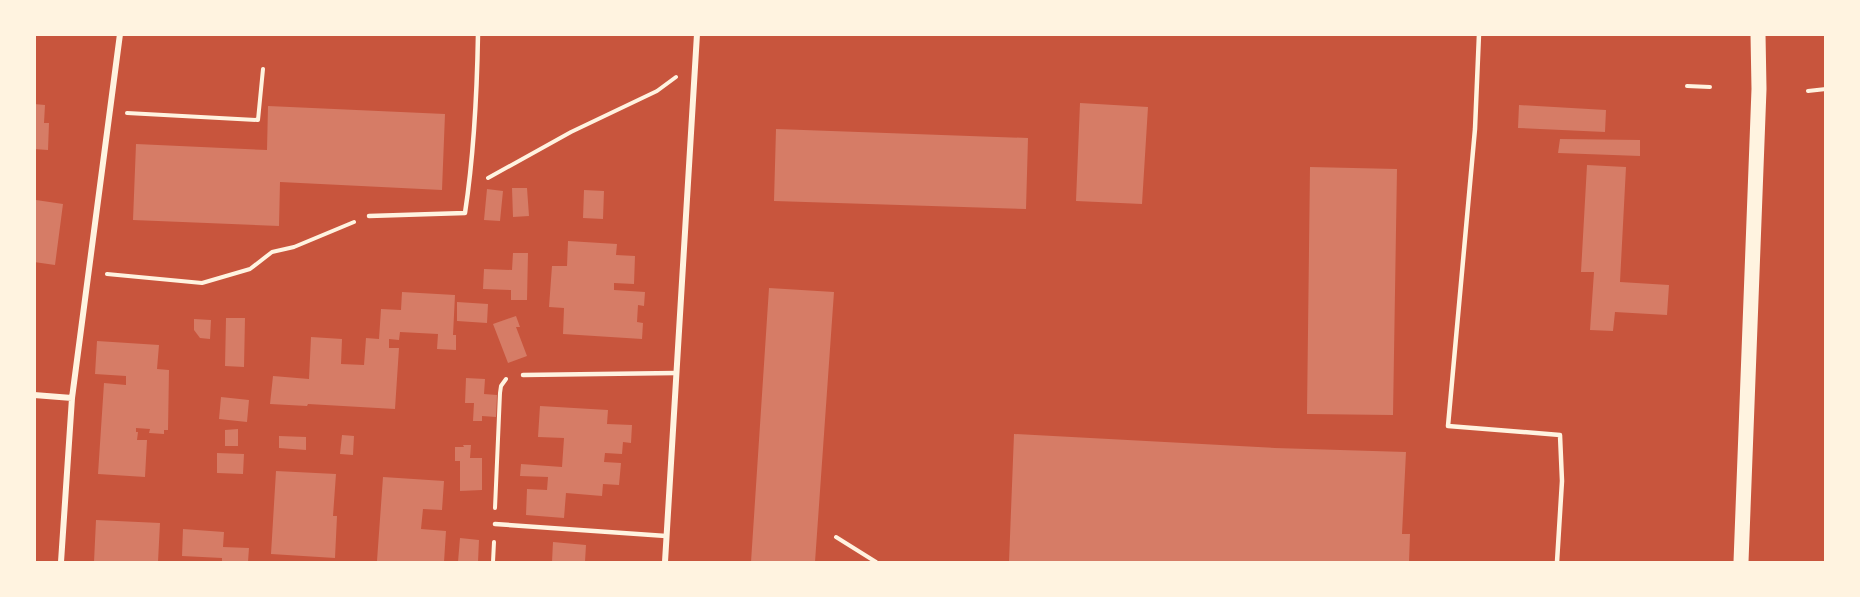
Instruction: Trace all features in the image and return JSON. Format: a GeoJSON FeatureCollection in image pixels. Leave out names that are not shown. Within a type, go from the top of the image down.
{"type":"FeatureCollection","features":[{"type":"Feature","properties":{"kind":"main road"},"geometry":{"type":"LineString","coordinates":[[1741,562],[1759,99],[1758,34]]}},
{"type":"Feature","properties":{"kind":"street"},"geometry":{"type":"LineString","coordinates":[[61,562],[72,398],[120,34]]}},
{"type":"Feature","properties":{"kind":"street"},"geometry":{"type":"LineString","coordinates":[[665,562],[697,34]]}},
{"type":"Feature","properties":{"kind":"street"},"geometry":{"type":"LineString","coordinates":[[34,395],[72,398]]}},
{"type":"Feature","properties":{"kind":"lane"},"geometry":{"type":"LineString","coordinates":[[369,216],[465,213],[469,189],[478,34]]}},
{"type":"Feature","properties":{"kind":"lane"},"geometry":{"type":"LineString","coordinates":[[1479,34],[1475,129],[1448,426],[1560,435],[1562,481],[1557,562]]}},
{"type":"Feature","properties":{"kind":"lane"},"geometry":{"type":"LineString","coordinates":[[523,375],[676,373]]}},
{"type":"Feature","properties":{"kind":"lane"},"geometry":{"type":"LineString","coordinates":[[495,524],[666,536]]}},
{"type":"Feature","properties":{"kind":"path"},"geometry":{"type":"LineString","coordinates":[[110,112],[258,120],[262,69]]}},
{"type":"Feature","properties":{"kind":"path"},"geometry":{"type":"LineString","coordinates":[[469,189],[571,132],[657,91],[678,75]]}},
{"type":"Feature","properties":{"kind":"path"},"geometry":{"type":"LineString","coordinates":[[1687,86],[1710,87]]}},
{"type":"Feature","properties":{"kind":"path"},"geometry":{"type":"LineString","coordinates":[[1808,91],[1826,89]]}},
{"type":"Feature","properties":{"kind":"path"},"geometry":{"type":"LineString","coordinates":[[89,272],[202,282],[250,269],[272,252],[294,247],[369,216]]}},
{"type":"Feature","properties":{"kind":"path"},"geometry":{"type":"LineString","coordinates":[[495,509],[501,386],[511,376],[523,375]]}},
{"type":"Feature","properties":{"kind":"path"},"geometry":{"type":"LineString","coordinates":[[836,537],[876,562]]}},
{"type":"Feature","properties":{"kind":"path"},"geometry":{"type":"LineString","coordinates":[[493,562],[494,540]]}},
{"type":"Feature","properties":{"kind":"building"},"geometry":{"type":"Polygon","coordinates":[[[1080,103],[1148,107],[1142,204],[1076,201],[1080,103]]]}},
{"type":"Feature","properties":{"kind":"building"},"geometry":{"type":"Polygon","coordinates":[[[34,104],[45,105],[44,123],[49,123],[48,150],[34,149],[34,104]]]}},
{"type":"Feature","properties":{"kind":"building"},"geometry":{"type":"Polygon","coordinates":[[[1519,105],[1606,110],[1605,132],[1518,128],[1519,105]]]}},
{"type":"Feature","properties":{"kind":"building"},"geometry":{"type":"Polygon","coordinates":[[[268,106],[445,114],[442,190],[280,182],[279,226],[133,220],[136,144],[267,150],[268,106]]]}},
{"type":"Feature","properties":{"kind":"building"},"geometry":{"type":"Polygon","coordinates":[[[776,129],[1028,138],[1026,209],[774,201],[776,129]]]}},
{"type":"Feature","properties":{"kind":"building"},"geometry":{"type":"Polygon","coordinates":[[[1560,139],[1640,140],[1640,156],[1558,153],[1560,139]]]}},
{"type":"Feature","properties":{"kind":"building"},"geometry":{"type":"Polygon","coordinates":[[[1587,165],[1626,167],[1620,282],[1669,285],[1667,315],[1615,312],[1613,331],[1590,330],[1594,272],[1581,272],[1587,165]]]}},
{"type":"Feature","properties":{"kind":"building"},"geometry":{"type":"Polygon","coordinates":[[[1310,167],[1397,169],[1393,415],[1307,414],[1310,167]]]}},
{"type":"Feature","properties":{"kind":"building"},"geometry":{"type":"Polygon","coordinates":[[[512,188],[527,188],[529,216],[513,217],[512,188]]]}},
{"type":"Feature","properties":{"kind":"building"},"geometry":{"type":"Polygon","coordinates":[[[487,189],[503,191],[500,221],[484,220],[487,189]]]}},
{"type":"Feature","properties":{"kind":"building"},"geometry":{"type":"Polygon","coordinates":[[[584,190],[604,191],[603,219],[583,218],[584,190]]]}},
{"type":"Feature","properties":{"kind":"building"},"geometry":{"type":"Polygon","coordinates":[[[36,200],[63,204],[55,265],[34,262],[36,200]]]}},
{"type":"Feature","properties":{"kind":"building"},"geometry":{"type":"Polygon","coordinates":[[[568,241],[617,244],[616,255],[635,256],[634,284],[614,283],[614,290],[645,292],[644,306],[638,305],[637,322],[643,323],[642,339],[563,334],[564,308],[549,307],[552,266],[567,266],[568,241]]]}},
{"type":"Feature","properties":{"kind":"building"},"geometry":{"type":"Polygon","coordinates":[[[513,253],[528,253],[527,300],[511,300],[511,290],[483,289],[484,269],[512,270],[513,253]]]}},
{"type":"Feature","properties":{"kind":"building"},"geometry":{"type":"Polygon","coordinates":[[[769,288],[834,292],[815,562],[751,562],[769,288]]]}},
{"type":"Feature","properties":{"kind":"building"},"geometry":{"type":"Polygon","coordinates":[[[402,292],[455,295],[453,335],[456,335],[456,350],[437,349],[438,334],[400,332],[399,340],[389,339],[389,348],[399,348],[395,409],[270,404],[273,376],[309,379],[311,337],[342,339],[341,364],[364,365],[366,338],[379,339],[381,309],[401,310],[402,292]]]}},
{"type":"Feature","properties":{"kind":"building"},"geometry":{"type":"Polygon","coordinates":[[[457,302],[488,304],[487,323],[457,321],[457,302]]]}},
{"type":"Feature","properties":{"kind":"building"},"geometry":{"type":"Polygon","coordinates":[[[516,316],[520,327],[516,327],[527,356],[508,363],[493,324],[516,316]]]}},
{"type":"Feature","properties":{"kind":"building"},"geometry":{"type":"Polygon","coordinates":[[[226,318],[245,318],[244,367],[225,366],[226,318]]]}},
{"type":"Feature","properties":{"kind":"building"},"geometry":{"type":"Polygon","coordinates":[[[194,319],[211,320],[210,339],[200,338],[194,330],[194,319]]]}},
{"type":"Feature","properties":{"kind":"building"},"geometry":{"type":"Polygon","coordinates":[[[97,341],[159,345],[157,369],[169,370],[168,430],[164,430],[164,434],[149,433],[150,429],[136,428],[137,440],[147,440],[145,477],[98,474],[104,383],[126,385],[126,376],[95,374],[97,341]]]}},
{"type":"Feature","properties":{"kind":"building"},"geometry":{"type":"Polygon","coordinates":[[[466,378],[485,379],[484,394],[497,395],[496,417],[482,416],[482,421],[473,421],[474,403],[465,403],[466,378]]]}},
{"type":"Feature","properties":{"kind":"building"},"geometry":{"type":"Polygon","coordinates":[[[221,397],[249,400],[247,422],[219,419],[221,397]]]}},
{"type":"Feature","properties":{"kind":"building"},"geometry":{"type":"Polygon","coordinates":[[[540,406],[608,410],[607,424],[632,425],[631,443],[623,442],[622,454],[605,453],[604,462],[621,463],[619,485],[603,484],[602,496],[566,493],[564,518],[526,515],[527,489],[547,490],[548,477],[520,476],[521,464],[562,467],[564,438],[538,437],[540,406]]]}},
{"type":"Feature","properties":{"kind":"building"},"geometry":{"type":"Polygon","coordinates":[[[238,429],[238,446],[225,446],[225,430],[238,429]]]}},
{"type":"Feature","properties":{"kind":"building"},"geometry":{"type":"Polygon","coordinates":[[[1014,434],[1275,448],[1406,452],[1402,534],[1410,534],[1409,562],[1009,562],[1014,434]]]}},
{"type":"Feature","properties":{"kind":"building"},"geometry":{"type":"Polygon","coordinates":[[[342,435],[354,436],[353,455],[340,454],[342,435]]]}},
{"type":"Feature","properties":{"kind":"building"},"geometry":{"type":"Polygon","coordinates":[[[279,436],[306,437],[306,450],[279,448],[279,436]]]}},
{"type":"Feature","properties":{"kind":"building"},"geometry":{"type":"Polygon","coordinates":[[[463,445],[471,445],[470,458],[482,458],[482,490],[460,491],[460,461],[455,461],[455,447],[464,447],[463,445]]]}},
{"type":"Feature","properties":{"kind":"building"},"geometry":{"type":"Polygon","coordinates":[[[217,453],[244,454],[243,474],[217,473],[217,453]]]}},
{"type":"Feature","properties":{"kind":"building"},"geometry":{"type":"Polygon","coordinates":[[[276,471],[336,474],[333,516],[337,516],[335,558],[271,554],[276,471]]]}},
{"type":"Feature","properties":{"kind":"building"},"geometry":{"type":"Polygon","coordinates":[[[383,477],[444,481],[442,510],[423,509],[421,529],[446,531],[444,562],[377,561],[383,477]]]}},
{"type":"Feature","properties":{"kind":"building"},"geometry":{"type":"Polygon","coordinates":[[[96,520],[160,523],[158,562],[94,562],[96,520]]]}},
{"type":"Feature","properties":{"kind":"building"},"geometry":{"type":"Polygon","coordinates":[[[183,529],[224,532],[223,547],[249,548],[248,562],[222,562],[222,558],[182,556],[183,529]]]}},
{"type":"Feature","properties":{"kind":"building"},"geometry":{"type":"Polygon","coordinates":[[[460,538],[479,540],[478,562],[458,562],[460,538]]]}},
{"type":"Feature","properties":{"kind":"building"},"geometry":{"type":"Polygon","coordinates":[[[553,542],[586,545],[585,562],[552,562],[553,542]]]}}]}
